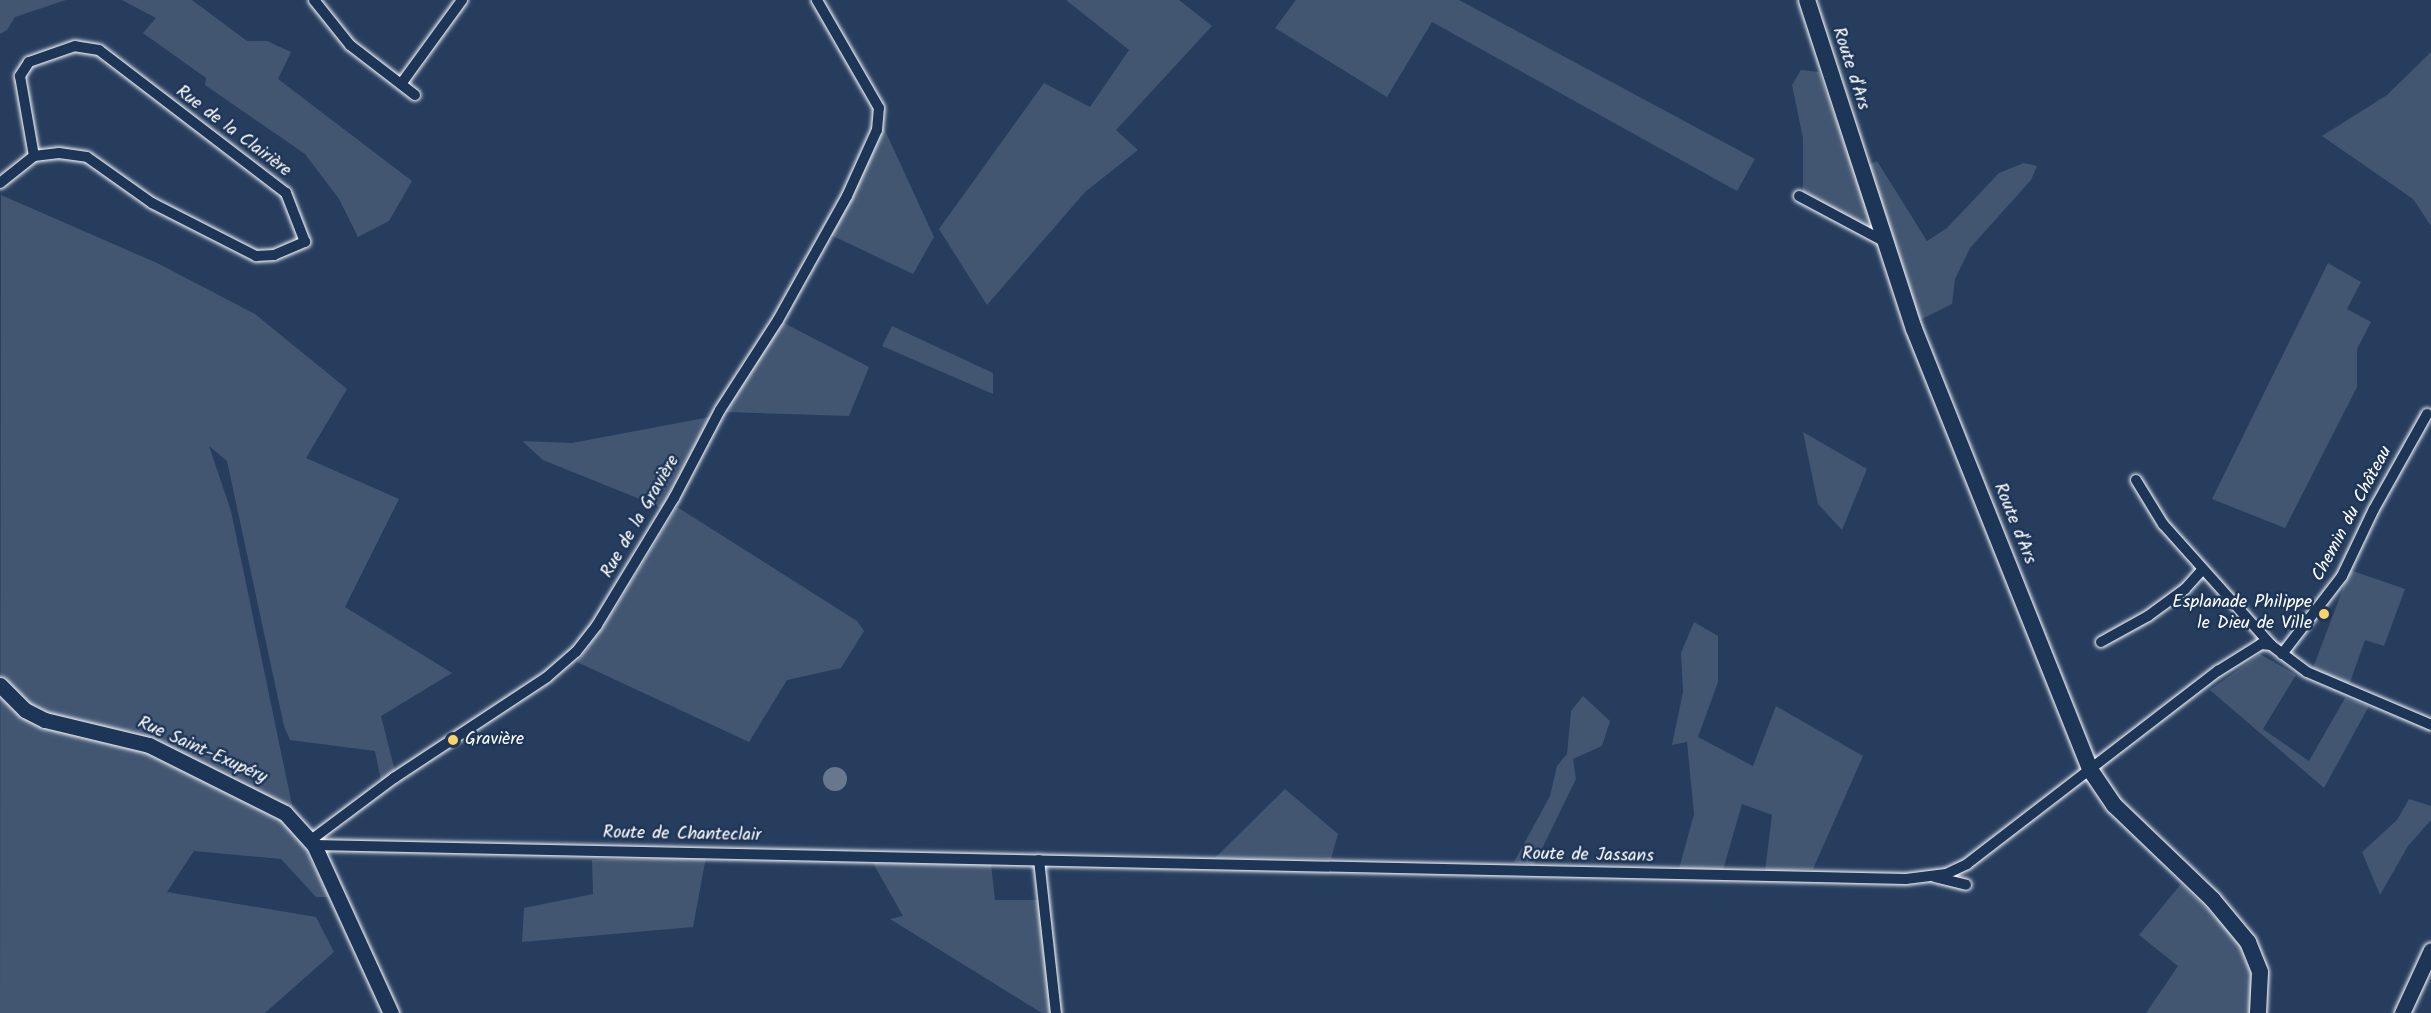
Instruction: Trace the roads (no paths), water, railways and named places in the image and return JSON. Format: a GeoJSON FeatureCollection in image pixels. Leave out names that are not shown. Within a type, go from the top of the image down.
{"type":"FeatureCollection","features":[{"type":"Feature","properties":{"kind":"main road","name":"Route d'Ars"},"geometry":{"type":"LineString","coordinates":[[1807,0],[1914,329],[2091,771],[2114,805],[2226,913],[2248,942],[2260,972],[2258,1013]]}},
{"type":"Feature","properties":{"kind":"street"},"geometry":{"type":"LineString","coordinates":[[314,0],[350,45],[415,95]]}},
{"type":"Feature","properties":{"kind":"street"},"geometry":{"type":"LineString","coordinates":[[400,84],[462,0]]}},
{"type":"Feature","properties":{"kind":"street","name":"Rue de la Gravière"},"geometry":{"type":"LineString","coordinates":[[312,842],[394,778],[547,677],[590,634],[674,498],[720,410],[778,320],[836,216],[876,130],[879,108],[817,0]]}},
{"type":"Feature","properties":{"kind":"street","name":"Rue de la Clairière"},"geometry":{"type":"LineString","coordinates":[[75,46],[99,50],[286,193],[305,242],[274,255],[256,256],[152,203],[87,157],[59,153],[33,156],[20,76],[29,62],[75,46]]}},
{"type":"Feature","properties":{"kind":"street"},"geometry":{"type":"LineString","coordinates":[[0,183],[33,156]]}},
{"type":"Feature","properties":{"kind":"street"},"geometry":{"type":"LineString","coordinates":[[1799,196],[1885,242]]}},
{"type":"Feature","properties":{"kind":"street","name":"Chemin du Château"},"geometry":{"type":"LineString","coordinates":[[2282,654],[2342,576],[2385,488],[2427,414]]}},
{"type":"Feature","properties":{"kind":"street"},"geometry":{"type":"LineString","coordinates":[[2136,480],[2163,524],[2271,645],[2307,672],[2431,725]]}},
{"type":"Feature","properties":{"kind":"street"},"geometry":{"type":"LineString","coordinates":[[2101,642],[2157,609],[2185,589],[2202,570]]}},
{"type":"Feature","properties":{"kind":"street","name":"Route de Jassans"},"geometry":{"type":"LineString","coordinates":[[1045,860],[1906,879],[1931,876],[1967,864],[2091,771],[2218,671],[2252,648],[2271,645]]}},
{"type":"Feature","properties":{"kind":"street","name":"Rue Saint-Exupéry"},"geometry":{"type":"LineString","coordinates":[[0,685],[25,710],[45,720],[135,740],[268,802],[312,842]]}},
{"type":"Feature","properties":{"kind":"street"},"geometry":{"type":"LineString","coordinates":[[312,842],[391,1013]]}},
{"type":"Feature","properties":{"kind":"street","name":"Route de Chanteclair"},"geometry":{"type":"LineString","coordinates":[[312,842],[1045,860]]}},
{"type":"Feature","properties":{"kind":"street"},"geometry":{"type":"LineString","coordinates":[[1045,860],[1056,1013]]}},
{"type":"Feature","properties":{"kind":"street"},"geometry":{"type":"LineString","coordinates":[[1931,876],[1966,885]]}},
{"type":"Feature","properties":{"kind":"street"},"geometry":{"type":"LineString","coordinates":[[2402,1013],[2431,950]]}},
{"type":"Feature","properties":{"kind":"place","name":"Esplanade Philippe le Dieu de Ville"},"geometry":{"type":"Point","coordinates":[2324,614]}},
{"type":"Feature","properties":{"kind":"place","name":"Gravière"},"geometry":{"type":"Point","coordinates":[453,740]}}]}
